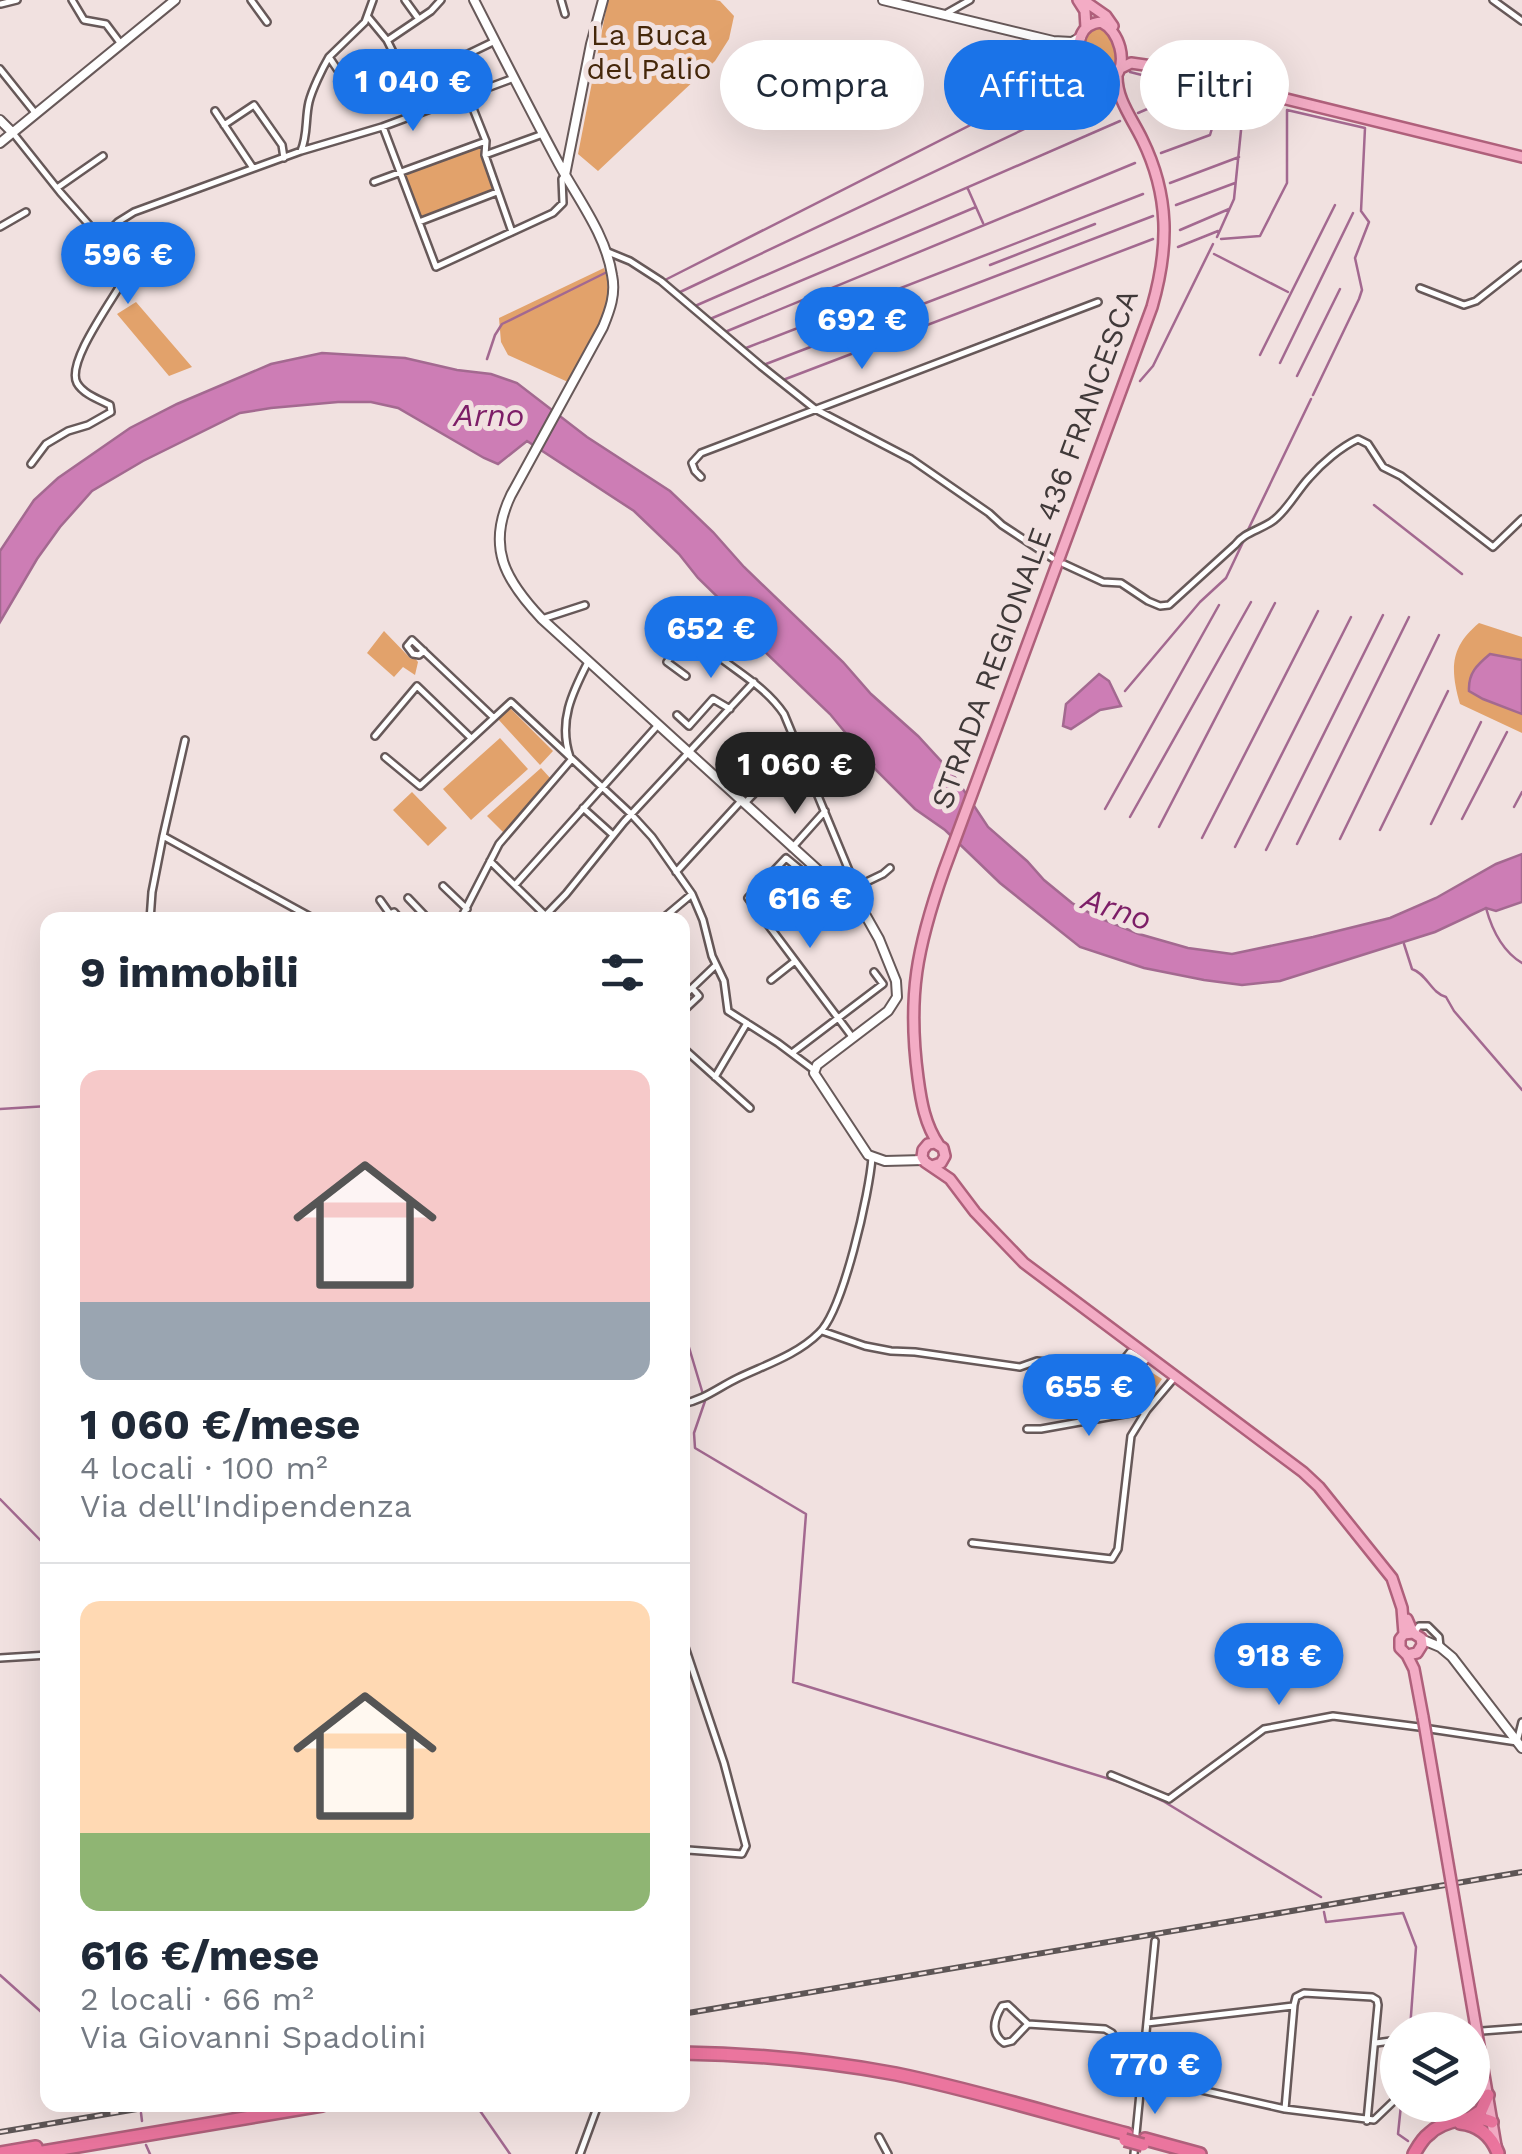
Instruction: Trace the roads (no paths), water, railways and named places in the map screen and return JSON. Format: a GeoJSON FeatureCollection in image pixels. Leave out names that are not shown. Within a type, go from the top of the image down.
{"type":"FeatureCollection","features":[{"type":"Feature","properties":{"kind":"highway"},"geometry":{"type":"LineString","coordinates":[[690,2057],[882,2078],[1126,2137],[1141,2146],[1178,2154]]}},
{"type":"Feature","properties":{"kind":"highway"},"geometry":{"type":"LineString","coordinates":[[0,2153],[245,2112]]}},
{"type":"Feature","properties":{"kind":"highway"},"geometry":{"type":"LineString","coordinates":[[30,2154],[280,2112]]}},
{"type":"Feature","properties":{"kind":"highway"},"geometry":{"type":"LineString","coordinates":[[1417,2150],[1434,2129],[1456,2122],[1474,2123],[1481,2118],[1492,2123]]}},
{"type":"Feature","properties":{"kind":"highway"},"geometry":{"type":"LineString","coordinates":[[1474,2123],[1490,2138],[1498,2153]]}},
{"type":"Feature","properties":{"kind":"highway"},"geometry":{"type":"LineString","coordinates":[[1141,2146],[1200,2154]]}},
{"type":"Feature","properties":{"kind":"main road"},"geometry":{"type":"LineString","coordinates":[[1081,0],[1086,11],[1082,40]]}},
{"type":"Feature","properties":{"kind":"main road"},"geometry":{"type":"LineString","coordinates":[[1081,0],[1109,18],[1118,39]]}},
{"type":"Feature","properties":{"kind":"main road"},"geometry":{"type":"LineString","coordinates":[[1084,32],[1092,23],[1109,26],[1131,56],[1140,60]]}},
{"type":"Feature","properties":{"kind":"main road"},"geometry":{"type":"LineString","coordinates":[[1120,96],[1126,109]]}},
{"type":"Feature","properties":{"kind":"main road"},"geometry":{"type":"LineString","coordinates":[[1289,99],[1522,157]]}},
{"type":"Feature","properties":{"kind":"main road"},"geometry":{"type":"LineString","coordinates":[[1120,104],[1126,109]]}},
{"type":"Feature","properties":{"kind":"main road","name":"STRADA REGIONALE 436 FRANCESCA"},"geometry":{"type":"LineString","coordinates":[[1126,109],[1152,160],[1158,181],[1164,224],[1162,268],[1152,308],[928,918],[914,985],[913,1034],[928,1126],[926,1156],[1024,1263],[1318,1486],[1392,1578],[1414,1635],[1422,1645],[1415,1653],[1421,1722],[1473,2012]]}},
{"type":"Feature","properties":{"kind":"main road","name":"STRADA REGIONALE 436 FRANCESCA"},"geometry":{"type":"LineString","coordinates":[[928,1126],[944,1150],[950,1180]]}},
{"type":"Feature","properties":{"kind":"main road"},"geometry":{"type":"LineString","coordinates":[[939,1144],[930,1144],[926,1156],[939,1164],[944,1158]]}},
{"type":"Feature","properties":{"kind":"main road","name":"STRADA REGIONALE 436 FRANCESCA"},"geometry":{"type":"LineString","coordinates":[[1414,1635],[1399,1645],[1415,1653]]}},
{"type":"Feature","properties":{"kind":"main road","name":"STRADA REGIONALE 436 FRANCESCA"},"geometry":{"type":"LineString","coordinates":[[1490,2109],[1498,2153]]}},
{"type":"Feature","properties":{"kind":"street"},"geometry":{"type":"LineString","coordinates":[[6,12],[0,3],[17,0]]}},
{"type":"Feature","properties":{"kind":"street"},"geometry":{"type":"LineString","coordinates":[[72,0],[84,20],[106,24],[122,44]]}},
{"type":"Feature","properties":{"kind":"street"},"geometry":{"type":"LineString","coordinates":[[0,144],[175,0]]}},
{"type":"Feature","properties":{"kind":"street"},"geometry":{"type":"LineString","coordinates":[[251,0],[266,22]]}},
{"type":"Feature","properties":{"kind":"street"},"geometry":{"type":"LineString","coordinates":[[301,151],[309,99],[329,57],[360,28],[373,0]]}},
{"type":"Feature","properties":{"kind":"street"},"geometry":{"type":"LineString","coordinates":[[405,0],[418,18]]}},
{"type":"Feature","properties":{"kind":"street"},"geometry":{"type":"LineString","coordinates":[[387,40],[442,0]]}},
{"type":"Feature","properties":{"kind":"street"},"geometry":{"type":"LineString","coordinates":[[474,0],[585,209],[613,278],[611,309],[510,495],[500,522],[499,548],[504,564],[514,585],[542,619],[864,913],[898,988],[896,999],[891,1009],[814,1070]]}},
{"type":"Feature","properties":{"kind":"street"},"geometry":{"type":"LineString","coordinates":[[561,0],[565,14]]}},
{"type":"Feature","properties":{"kind":"street"},"geometry":{"type":"LineString","coordinates":[[382,126],[436,267],[560,208],[562,179],[603,0]]}},
{"type":"Feature","properties":{"kind":"street"},"geometry":{"type":"LineString","coordinates":[[883,0],[1049,40]]}},
{"type":"Feature","properties":{"kind":"street"},"geometry":{"type":"LineString","coordinates":[[944,15],[970,0]]}},
{"type":"Feature","properties":{"kind":"street"},"geometry":{"type":"LineString","coordinates":[[1493,0],[1522,21]]}},
{"type":"Feature","properties":{"kind":"street"},"geometry":{"type":"LineString","coordinates":[[368,16],[387,40],[408,82]]}},
{"type":"Feature","properties":{"kind":"street"},"geometry":{"type":"LineString","coordinates":[[1074,40],[1084,32]]}},
{"type":"Feature","properties":{"kind":"street"},"geometry":{"type":"LineString","coordinates":[[329,57],[356,97],[408,82],[495,41]]}},
{"type":"Feature","properties":{"kind":"street"},"geometry":{"type":"LineString","coordinates":[[0,69],[36,114]]}},
{"type":"Feature","properties":{"kind":"street"},"geometry":{"type":"LineString","coordinates":[[102,238],[134,212],[514,78]]}},
{"type":"Feature","properties":{"kind":"street"},"geometry":{"type":"LineString","coordinates":[[468,96],[486,141],[485,155],[512,232]]}},
{"type":"Feature","properties":{"kind":"street"},"geometry":{"type":"LineString","coordinates":[[224,125],[254,104],[282,145],[284,158]]}},
{"type":"Feature","properties":{"kind":"street"},"geometry":{"type":"LineString","coordinates":[[214,111],[253,168]]}},
{"type":"Feature","properties":{"kind":"street"},"geometry":{"type":"LineString","coordinates":[[0,120],[124,261],[129,273],[87,338],[75,377],[85,392],[110,405],[111,412],[46,444],[31,464]]}},
{"type":"Feature","properties":{"kind":"street"},"geometry":{"type":"LineString","coordinates":[[530,138],[538,125]]}},
{"type":"Feature","properties":{"kind":"street"},"geometry":{"type":"LineString","coordinates":[[485,155],[543,134]]}},
{"type":"Feature","properties":{"kind":"street"},"geometry":{"type":"LineString","coordinates":[[374,182],[486,141]]}},
{"type":"Feature","properties":{"kind":"street"},"geometry":{"type":"LineString","coordinates":[[57,188],[103,156]]}},
{"type":"Feature","properties":{"kind":"street"},"geometry":{"type":"LineString","coordinates":[[419,222],[497,192]]}},
{"type":"Feature","properties":{"kind":"street"},"geometry":{"type":"LineString","coordinates":[[0,227],[26,212]]}},
{"type":"Feature","properties":{"kind":"street"},"geometry":{"type":"LineString","coordinates":[[605,251],[661,281],[815,408],[911,459],[1052,558]]}},
{"type":"Feature","properties":{"kind":"street"},"geometry":{"type":"LineString","coordinates":[[1420,288],[1464,305],[1476,301],[1522,265]]}},
{"type":"Feature","properties":{"kind":"street"},"geometry":{"type":"LineString","coordinates":[[702,476],[692,462],[701,453],[1098,302]]}},
{"type":"Feature","properties":{"kind":"street"},"geometry":{"type":"LineString","coordinates":[[1064,564],[1103,582],[1121,583],[1160,606],[1169,605],[1246,535],[1279,516],[1310,476],[1358,439],[1368,444],[1382,467],[1401,476],[1493,547],[1522,519]]}},
{"type":"Feature","properties":{"kind":"street"},"geometry":{"type":"LineString","coordinates":[[542,619],[585,605]]}},
{"type":"Feature","properties":{"kind":"street"},"geometry":{"type":"LineString","coordinates":[[686,676],[667,662],[690,630],[775,700],[825,810],[864,913]]}},
{"type":"Feature","properties":{"kind":"street"},"geometry":{"type":"LineString","coordinates":[[424,651],[493,717]]}},
{"type":"Feature","properties":{"kind":"street"},"geometry":{"type":"LineString","coordinates":[[572,760],[564,731],[572,693],[588,662]]}},
{"type":"Feature","properties":{"kind":"street"},"geometry":{"type":"LineString","coordinates":[[551,912],[631,814],[754,682]]}},
{"type":"Feature","properties":{"kind":"street"},"geometry":{"type":"LineString","coordinates":[[375,736],[417,686],[471,738]]}},
{"type":"Feature","properties":{"kind":"street"},"geometry":{"type":"LineString","coordinates":[[678,715],[690,726],[714,699],[730,709]]}},
{"type":"Feature","properties":{"kind":"street"},"geometry":{"type":"LineString","coordinates":[[385,756],[420,786],[511,702],[652,837],[692,894],[724,981],[728,1011],[814,1070],[872,1157],[885,1161],[926,1156]]}},
{"type":"Feature","properties":{"kind":"street"},"geometry":{"type":"LineString","coordinates":[[515,885],[658,726]]}},
{"type":"Feature","properties":{"kind":"street"},"geometry":{"type":"LineString","coordinates":[[552,742],[564,731]]}},
{"type":"Feature","properties":{"kind":"street"},"geometry":{"type":"LineString","coordinates":[[676,872],[792,734]]}},
{"type":"Feature","properties":{"kind":"street"},"geometry":{"type":"LineString","coordinates":[[151,912],[162,836],[185,740]]}},
{"type":"Feature","properties":{"kind":"street"},"geometry":{"type":"LineString","coordinates":[[443,886],[467,910],[505,837],[572,760]]}},
{"type":"Feature","properties":{"kind":"street"},"geometry":{"type":"LineString","coordinates":[[740,800],[771,776],[762,766]]}},
{"type":"Feature","properties":{"kind":"street"},"geometry":{"type":"LineString","coordinates":[[583,808],[613,835]]}},
{"type":"Feature","properties":{"kind":"street"},"geometry":{"type":"LineString","coordinates":[[792,848],[825,810]]}},
{"type":"Feature","properties":{"kind":"street"},"geometry":{"type":"LineString","coordinates":[[162,836],[301,912]]}},
{"type":"Feature","properties":{"kind":"street"},"geometry":{"type":"LineString","coordinates":[[803,872],[786,858],[745,900],[772,929],[853,1038]]}},
{"type":"Feature","properties":{"kind":"street"},"geometry":{"type":"LineString","coordinates":[[490,860],[539,912]]}},
{"type":"Feature","properties":{"kind":"street"},"geometry":{"type":"LineString","coordinates":[[856,887],[890,868]]}},
{"type":"Feature","properties":{"kind":"street"},"geometry":{"type":"LineString","coordinates":[[671,912],[692,894]]}},
{"type":"Feature","properties":{"kind":"street"},"geometry":{"type":"LineString","coordinates":[[408,898],[421,912]]}},
{"type":"Feature","properties":{"kind":"street"},"geometry":{"type":"LineString","coordinates":[[380,900],[389,912]]}},
{"type":"Feature","properties":{"kind":"street"},"geometry":{"type":"LineString","coordinates":[[772,929],[789,915],[776,900]]}},
{"type":"Feature","properties":{"kind":"street"},"geometry":{"type":"LineString","coordinates":[[771,980],[795,961]]}},
{"type":"Feature","properties":{"kind":"street"},"geometry":{"type":"LineString","coordinates":[[690,1004],[699,996],[692,988],[716,965]]}},
{"type":"Feature","properties":{"kind":"street"},"geometry":{"type":"LineString","coordinates":[[792,1052],[883,984],[874,972]]}},
{"type":"Feature","properties":{"kind":"street"},"geometry":{"type":"LineString","coordinates":[[715,1077],[747,1024]]}},
{"type":"Feature","properties":{"kind":"street"},"geometry":{"type":"LineString","coordinates":[[690,1054],[750,1108]]}},
{"type":"Feature","properties":{"kind":"street"},"geometry":{"type":"LineString","coordinates":[[690,1402],[798,1349],[822,1331],[862,1220],[872,1157]]}},
{"type":"Feature","properties":{"kind":"street"},"geometry":{"type":"LineString","coordinates":[[822,1331],[891,1351],[1020,1367],[1037,1361],[1090,1361],[1114,1372],[1130,1352],[1144,1361],[1148,1356]]}},
{"type":"Feature","properties":{"kind":"street"},"geometry":{"type":"LineString","coordinates":[[972,1543],[1112,1559],[1118,1549],[1131,1436],[1175,1377]]}},
{"type":"Feature","properties":{"kind":"street"},"geometry":{"type":"LineString","coordinates":[[1027,1429],[1041,1430],[1148,1410]]}},
{"type":"Feature","properties":{"kind":"street"},"geometry":{"type":"LineString","coordinates":[[1438,1647],[1439,1637],[1428,1626],[1419,1626],[1414,1635],[1452,1657],[1520,1745]]}},
{"type":"Feature","properties":{"kind":"street"},"geometry":{"type":"LineString","coordinates":[[1415,1653],[1438,1647]]}},
{"type":"Feature","properties":{"kind":"street"},"geometry":{"type":"LineString","coordinates":[[0,1658],[40,1656]]}},
{"type":"Feature","properties":{"kind":"street"},"geometry":{"type":"LineString","coordinates":[[690,1662],[724,1763],[746,1846],[742,1854],[690,1850]]}},
{"type":"Feature","properties":{"kind":"street"},"geometry":{"type":"LineString","coordinates":[[1112,1775],[1168,1802],[1264,1729],[1332,1716],[1421,1722]]}},
{"type":"Feature","properties":{"kind":"street"},"geometry":{"type":"LineString","coordinates":[[1520,1745],[1522,1722]]}},
{"type":"Feature","properties":{"kind":"street"},"geometry":{"type":"LineString","coordinates":[[1430,1728],[1520,1745]]}},
{"type":"Feature","properties":{"kind":"street"},"geometry":{"type":"LineString","coordinates":[[1141,2146],[1140,2076],[1155,1940]]}},
{"type":"Feature","properties":{"kind":"street"},"geometry":{"type":"LineString","coordinates":[[1285,2109],[1296,1997],[1304,1993],[1372,1997],[1378,2005],[1366,2121]]}},
{"type":"Feature","properties":{"kind":"street"},"geometry":{"type":"LineString","coordinates":[[1028,2024],[1012,2041],[1004,2043],[997,2038],[994,2028],[996,2015],[1002,2006],[1008,2006],[1028,2024],[1105,2029],[1112,2033],[1140,2076],[1285,2109],[1366,2121],[1380,2114]]}},
{"type":"Feature","properties":{"kind":"street"},"geometry":{"type":"LineString","coordinates":[[1146,2023],[1294,2006]]}},
{"type":"Feature","properties":{"kind":"street"},"geometry":{"type":"LineString","coordinates":[[1490,2030],[1522,2028]]}},
{"type":"Feature","properties":{"kind":"street"},"geometry":{"type":"LineString","coordinates":[[1376,2043],[1380,2042]]}},
{"type":"Feature","properties":{"kind":"street"},"geometry":{"type":"LineString","coordinates":[[580,2154],[595,2112]]}},
{"type":"Feature","properties":{"kind":"street"},"geometry":{"type":"LineString","coordinates":[[879,2137],[888,2154]]}},
{"type":"Feature","properties":{"kind":"water","name":"Arno"},"geometry":{"type":"Polygon","coordinates":[[[322,353],[405,358],[491,374],[517,383],[587,437],[670,491],[871,694],[918,736],[953,774],[988,827],[1044,880],[1097,917],[1188,948],[1232,954],[1390,918],[1522,854],[1522,902],[1496,911],[1486,908],[1435,932],[1280,981],[1242,985],[1144,968],[1080,947],[1000,883],[945,830],[915,809],[830,714],[765,652],[732,611],[634,511],[527,441],[498,464],[398,408],[371,402],[240,413],[92,491],[37,559],[0,622],[0,551],[34,500],[58,478],[130,428],[177,404],[271,364],[322,353]]]}},
{"type":"Feature","properties":{"kind":"water"},"geometry":{"type":"Polygon","coordinates":[[[1490,654],[1522,660],[1522,714],[1469,691],[1474,670],[1490,654]]]}},
{"type":"Feature","properties":{"kind":"water"},"geometry":{"type":"Polygon","coordinates":[[[1099,674],[1109,681],[1121,706],[1100,710],[1071,729],[1063,726],[1066,704],[1099,674]]]}},
{"type":"Feature","properties":{"kind":"waterway"},"geometry":{"type":"LineString","coordinates":[[1130,72],[1244,101],[1234,199],[1217,237]]}},
{"type":"Feature","properties":{"kind":"waterway"},"geometry":{"type":"LineString","coordinates":[[1221,239],[1260,236],[1287,183],[1287,110],[1365,128],[1361,211],[1369,222],[1355,258],[1362,290],[1313,395]]}},
{"type":"Feature","properties":{"kind":"waterway"},"geometry":{"type":"LineString","coordinates":[[665,280],[961,130]]}},
{"type":"Feature","properties":{"kind":"waterway"},"geometry":{"type":"LineString","coordinates":[[678,293],[1022,130]]}},
{"type":"Feature","properties":{"kind":"waterway"},"geometry":{"type":"LineString","coordinates":[[695,306],[1099,130]]}},
{"type":"Feature","properties":{"kind":"waterway"},"geometry":{"type":"LineString","coordinates":[[1161,153],[1210,135],[1212,130]]}},
{"type":"Feature","properties":{"kind":"waterway"},"geometry":{"type":"LineString","coordinates":[[1170,183],[1239,157]]}},
{"type":"Feature","properties":{"kind":"waterway"},"geometry":{"type":"LineString","coordinates":[[725,332],[1135,163]]}},
{"type":"Feature","properties":{"kind":"waterway"},"geometry":{"type":"LineString","coordinates":[[1176,205],[1235,183]]}},
{"type":"Feature","properties":{"kind":"waterway"},"geometry":{"type":"LineString","coordinates":[[968,189],[983,223]]}},
{"type":"Feature","properties":{"kind":"waterway"},"geometry":{"type":"LineString","coordinates":[[746,348],[1143,194]]}},
{"type":"Feature","properties":{"kind":"waterway"},"geometry":{"type":"LineString","coordinates":[[1260,355],[1335,205]]}},
{"type":"Feature","properties":{"kind":"waterway"},"geometry":{"type":"LineString","coordinates":[[710,319],[976,207]]}},
{"type":"Feature","properties":{"kind":"waterway"},"geometry":{"type":"LineString","coordinates":[[1180,230],[1229,209]]}},
{"type":"Feature","properties":{"kind":"waterway"},"geometry":{"type":"LineString","coordinates":[[1280,363],[1353,213]]}},
{"type":"Feature","properties":{"kind":"waterway"},"geometry":{"type":"LineString","coordinates":[[766,364],[1153,216]]}},
{"type":"Feature","properties":{"kind":"waterway"},"geometry":{"type":"LineString","coordinates":[[990,265],[1095,224]]}},
{"type":"Feature","properties":{"kind":"waterway"},"geometry":{"type":"LineString","coordinates":[[1178,247],[1218,231]]}},
{"type":"Feature","properties":{"kind":"waterway"},"geometry":{"type":"LineString","coordinates":[[783,380],[1153,239]]}},
{"type":"Feature","properties":{"kind":"waterway"},"geometry":{"type":"LineString","coordinates":[[1140,381],[1153,366],[1213,244]]}},
{"type":"Feature","properties":{"kind":"waterway"},"geometry":{"type":"LineString","coordinates":[[1214,254],[1288,292]]}},
{"type":"Feature","properties":{"kind":"waterway"},"geometry":{"type":"LineString","coordinates":[[487,359],[502,324],[605,273]]}},
{"type":"Feature","properties":{"kind":"waterway"},"geometry":{"type":"LineString","coordinates":[[1297,376],[1340,289]]}},
{"type":"Feature","properties":{"kind":"waterway"},"geometry":{"type":"LineString","coordinates":[[850,394],[1058,313]]}},
{"type":"Feature","properties":{"kind":"waterway"},"geometry":{"type":"LineString","coordinates":[[1247,532],[1311,399]]}},
{"type":"Feature","properties":{"kind":"waterway"},"geometry":{"type":"LineString","coordinates":[[1374,505],[1462,574]]}},
{"type":"Feature","properties":{"kind":"waterway"},"geometry":{"type":"LineString","coordinates":[[1125,691],[1200,602],[1226,578],[1244,540]]}},
{"type":"Feature","properties":{"kind":"waterway"},"geometry":{"type":"LineString","coordinates":[[1130,817],[1251,602]]}},
{"type":"Feature","properties":{"kind":"waterway"},"geometry":{"type":"LineString","coordinates":[[1159,827],[1275,603]]}},
{"type":"Feature","properties":{"kind":"waterway"},"geometry":{"type":"LineString","coordinates":[[1105,809],[1219,605]]}},
{"type":"Feature","properties":{"kind":"waterway"},"geometry":{"type":"LineString","coordinates":[[1202,838],[1318,611]]}},
{"type":"Feature","properties":{"kind":"waterway"},"geometry":{"type":"LineString","coordinates":[[1266,850],[1383,615]]}},
{"type":"Feature","properties":{"kind":"waterway"},"geometry":{"type":"LineString","coordinates":[[1235,847],[1351,617]]}},
{"type":"Feature","properties":{"kind":"waterway"},"geometry":{"type":"LineString","coordinates":[[1297,844],[1409,617]]}},
{"type":"Feature","properties":{"kind":"waterway"},"geometry":{"type":"LineString","coordinates":[[1340,839],[1439,635]]}},
{"type":"Feature","properties":{"kind":"waterway"},"geometry":{"type":"LineString","coordinates":[[1380,830],[1448,691]]}},
{"type":"Feature","properties":{"kind":"waterway"},"geometry":{"type":"LineString","coordinates":[[1431,824],[1481,722]]}},
{"type":"Feature","properties":{"kind":"waterway"},"geometry":{"type":"LineString","coordinates":[[1462,819],[1507,732]]}},
{"type":"Feature","properties":{"kind":"waterway"},"geometry":{"type":"LineString","coordinates":[[1514,807],[1522,792]]}},
{"type":"Feature","properties":{"kind":"waterway"},"geometry":{"type":"LineString","coordinates":[[1486,908],[1499,939],[1522,963]]}},
{"type":"Feature","properties":{"kind":"waterway"},"geometry":{"type":"LineString","coordinates":[[1404,944],[1412,969],[1446,997],[1522,1090]]}},
{"type":"Feature","properties":{"kind":"waterway"},"geometry":{"type":"LineString","coordinates":[[0,1109],[40,1106]]}},
{"type":"Feature","properties":{"kind":"waterway"},"geometry":{"type":"LineString","coordinates":[[690,1351],[705,1401],[694,1433],[695,1448],[806,1514],[793,1682],[1129,1785],[1163,1801],[1321,1897]]}},
{"type":"Feature","properties":{"kind":"waterway"},"geometry":{"type":"LineString","coordinates":[[0,1499],[40,1540]]}},
{"type":"Feature","properties":{"kind":"waterway"},"geometry":{"type":"LineString","coordinates":[[1324,1912],[1326,1922],[1403,1913],[1416,1947],[1411,2012]]}},
{"type":"Feature","properties":{"kind":"waterway"},"geometry":{"type":"LineString","coordinates":[[0,1975],[40,2011]]}},
{"type":"Feature","properties":{"kind":"waterway"},"geometry":{"type":"LineString","coordinates":[[481,2112],[510,2154]]}},
{"type":"Feature","properties":{"kind":"waterway"},"geometry":{"type":"LineString","coordinates":[[141,2113],[142,2121]]}},
{"type":"Feature","properties":{"kind":"waterway"},"geometry":{"type":"LineString","coordinates":[[1399,2122],[1398,2134],[1408,2141]]}},
{"type":"Feature","properties":{"kind":"waterway"},"geometry":{"type":"LineString","coordinates":[[146,2145],[150,2154]]}},
{"type":"Feature","properties":{"kind":"railway"},"geometry":{"type":"LineString","coordinates":[[690,2013],[1522,1872]]}},
{"type":"Feature","properties":{"kind":"railway"},"geometry":{"type":"LineString","coordinates":[[0,2132],[119,2112]]}},
{"type":"Feature","properties":{"kind":"park label","name":"La Buca del Palio"},"geometry":{"type":"Point","coordinates":[649,52]}}]}
